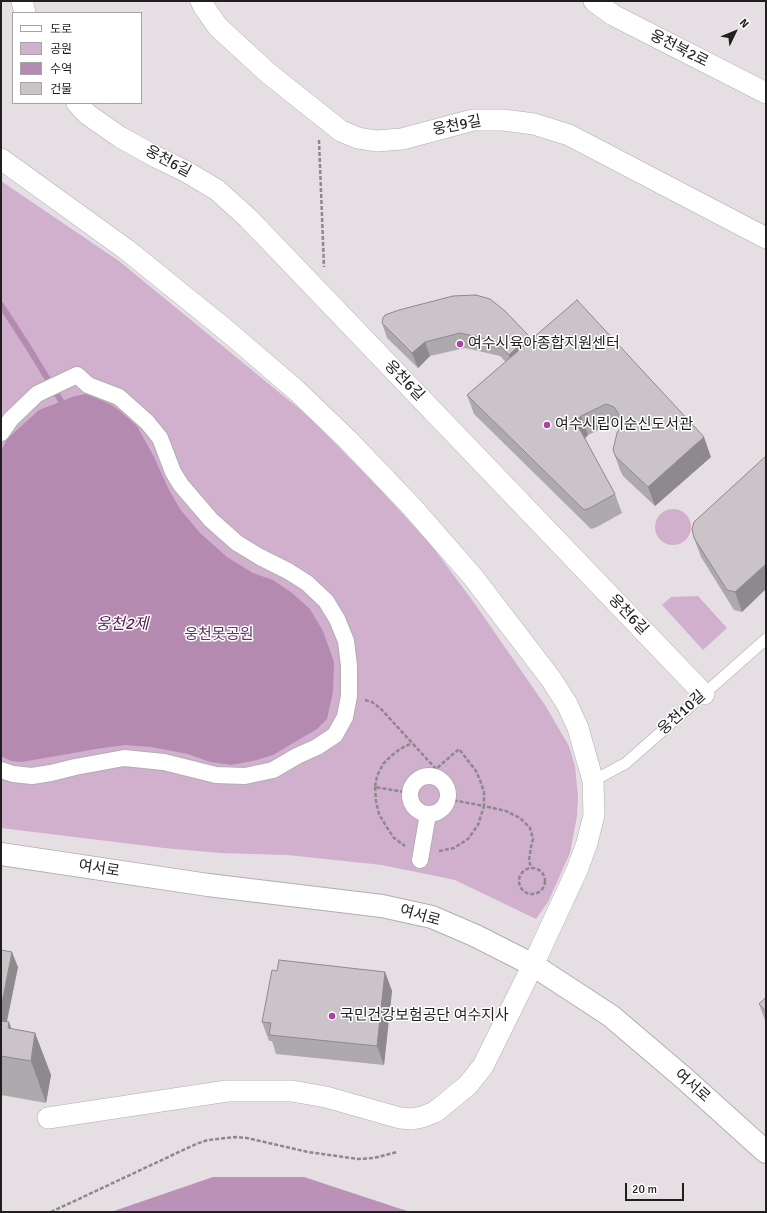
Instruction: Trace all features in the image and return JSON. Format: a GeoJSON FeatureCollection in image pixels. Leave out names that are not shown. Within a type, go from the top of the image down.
{"type":"FeatureCollection","features":[{"type":"Feature","properties":{"kind":"street"},"geometry":{"type":"LineString","coordinates":[[22,1],[25,12]]}},
{"type":"Feature","properties":{"kind":"street","name":"웅천9길"},"geometry":{"type":"LineString","coordinates":[[201,1],[218,27],[268,73],[341,131],[358,138],[376,141],[402,139],[473,120],[503,120],[534,124],[584,142],[766,238]]}},
{"type":"Feature","properties":{"kind":"street","name":"웅천북2로"},"geometry":{"type":"LineString","coordinates":[[594,1],[613,15],[766,93]]}},
{"type":"Feature","properties":{"kind":"street","name":"웅천6길"},"geometry":{"type":"LineString","coordinates":[[78,104],[87,114],[120,137],[185,171],[217,190],[248,218],[704,694]]}},
{"type":"Feature","properties":{"kind":"street"},"geometry":{"type":"LineString","coordinates":[[1,159],[127,250],[226,330],[296,390],[348,440],[412,507],[473,577],[551,679],[567,704],[578,728],[593,781],[594,815],[587,843],[577,870],[533,965],[483,1066],[477,1075],[468,1085],[434,1112],[412,1119],[400,1118],[326,1097],[292,1092],[227,1091],[48,1118]]}},
{"type":"Feature","properties":{"kind":"street"},"geometry":{"type":"LineString","coordinates":[[1,433],[12,419],[37,394],[77,375],[88,385],[120,397],[147,422],[160,438],[173,472],[181,485],[211,520],[237,543],[308,583],[326,602],[337,619],[346,641],[349,666],[348,704],[345,717],[335,735],[317,747],[272,770],[245,776],[216,775],[164,762],[124,758],[32,776],[13,774],[1,770]]}},
{"type":"Feature","properties":{"kind":"street"},"geometry":{"type":"LineString","coordinates":[[435,774],[447,790],[447,802],[439,811],[428,814],[422,813],[416,810],[412,805],[410,793],[412,786],[416,781],[435,774]]}},
{"type":"Feature","properties":{"kind":"street"},"geometry":{"type":"LineString","coordinates":[[420,860],[428,814]]}},
{"type":"Feature","properties":{"kind":"street","name":"여서로"},"geometry":{"type":"LineString","coordinates":[[1,854],[208,885],[382,906],[432,918],[476,936],[533,965],[611,1016],[685,1079],[766,1152]]}},
{"type":"Feature","properties":{"kind":"lane","name":"웅천10길"},"geometry":{"type":"LineString","coordinates":[[593,781],[626,763],[766,639]]}},
{"type":"Feature","properties":{"kind":"path"},"geometry":{"type":"LineString","coordinates":[[318,114],[324,268]]}},
{"type":"Feature","properties":{"kind":"path"},"geometry":{"type":"LineString","coordinates":[[348,704],[360,700],[366,700],[372,702],[381,709],[412,743],[435,774],[459,749],[476,771],[480,780],[484,792],[484,806],[506,811],[520,818],[530,828],[533,839],[529,860],[531,868]]}},
{"type":"Feature","properties":{"kind":"path"},"geometry":{"type":"LineString","coordinates":[[410,793],[375,787],[377,776],[383,764],[400,749],[412,743]]}},
{"type":"Feature","properties":{"kind":"path"},"geometry":{"type":"LineString","coordinates":[[531,868],[539,870],[545,877],[542,890],[535,894],[522,891],[519,883],[519,879],[523,871],[531,868]]}},
{"type":"Feature","properties":{"kind":"path"},"geometry":{"type":"LineString","coordinates":[[51,1212],[196,1144],[208,1140],[235,1137],[247,1138],[308,1152],[358,1159],[374,1158],[397,1152]]}},
{"type":"Feature","properties":{"kind":"green space","name":"웅천못공원"},"geometry":{"type":"Polygon","coordinates":[[[1,181],[119,261],[308,416],[380,489],[432,546],[475,604],[545,705],[569,746],[575,766],[578,796],[577,816],[570,853],[548,902],[536,919],[455,880],[382,865],[287,855],[220,853],[164,848],[1,828],[1,181]]]}},
{"type":"Feature","properties":{"kind":"green space"},"geometry":{"type":"Polygon","coordinates":[[[677,509],[686,514],[690,520],[690,534],[686,540],[677,545],[669,545],[660,540],[656,534],[655,523],[660,514],[666,510],[677,509]]]}},
{"type":"Feature","properties":{"kind":"green space"},"geometry":{"type":"Polygon","coordinates":[[[698,596],[727,628],[703,650],[662,605],[671,597],[698,596]]]}},
{"type":"Feature","properties":{"kind":"shaded area"},"geometry":{"type":"Polygon","coordinates":[[[213,1177],[304,1177],[407,1212],[111,1212],[213,1177]]]}},
{"type":"Feature","properties":{"kind":"water","name":"웅천2제"},"geometry":{"type":"Polygon","coordinates":[[[86,394],[110,404],[137,426],[180,509],[200,533],[227,557],[253,573],[273,580],[292,593],[310,609],[323,631],[334,662],[333,692],[327,719],[317,729],[273,755],[253,761],[231,765],[210,762],[188,754],[151,747],[125,745],[22,762],[11,761],[1,756],[1,452],[7,439],[39,410],[75,396],[86,394]]]}},
{"type":"Feature","properties":{"kind":"building"},"geometry":{"type":"Polygon","coordinates":[[[476,295],[490,299],[505,311],[529,336],[509,355],[495,341],[460,333],[425,342],[412,353],[382,323],[385,315],[399,310],[453,296],[476,295]]]}},
{"type":"Feature","properties":{"kind":"building","name":"여수시립이순신도서관"},"geometry":{"type":"Polygon","coordinates":[[[577,300],[704,437],[648,487],[616,457],[613,450],[617,433],[622,424],[620,416],[614,407],[606,404],[581,416],[577,420],[578,426],[615,494],[584,510],[467,395],[577,300]]]}},
{"type":"Feature","properties":{"kind":"building"},"geometry":{"type":"Polygon","coordinates":[[[766,456],[766,564],[735,592],[727,590],[694,538],[692,529],[694,522],[766,456]]]}},
{"type":"Feature","properties":{"kind":"building"},"geometry":{"type":"Polygon","coordinates":[[[1,950],[12,952],[1,1008],[1,950]]]}},
{"type":"Feature","properties":{"kind":"building","name":"국민건강보험공단 여수지사"},"geometry":{"type":"Polygon","coordinates":[[[279,960],[385,972],[377,1046],[269,1035],[271,1023],[262,1022],[272,970],[277,971],[279,960]]]}},
{"type":"Feature","properties":{"kind":"building"},"geometry":{"type":"Polygon","coordinates":[[[766,997],[766,1011],[759,1004],[766,997]]]}},
{"type":"Feature","properties":{"kind":"building"},"geometry":{"type":"Polygon","coordinates":[[[1,1021],[9,1022],[8,1028],[35,1033],[31,1061],[1,1056],[1,1021]]]}},
{"type":"Feature","properties":{"kind":"waterway"},"geometry":{"type":"LineString","coordinates":[[1,305],[61,401]]}},
{"type":"Feature","properties":{"kind":"place","name":"여수시육아종합지원센터"},"geometry":{"type":"Point","coordinates":[460,344]}},
{"type":"Feature","properties":{"kind":"place","name":"여수시립이순신도서관"},"geometry":{"type":"Point","coordinates":[547,425]}},
{"type":"Feature","properties":{"kind":"place","name":"국민건강보험공단 여수지사"},"geometry":{"type":"Point","coordinates":[332,1016]}}]}
